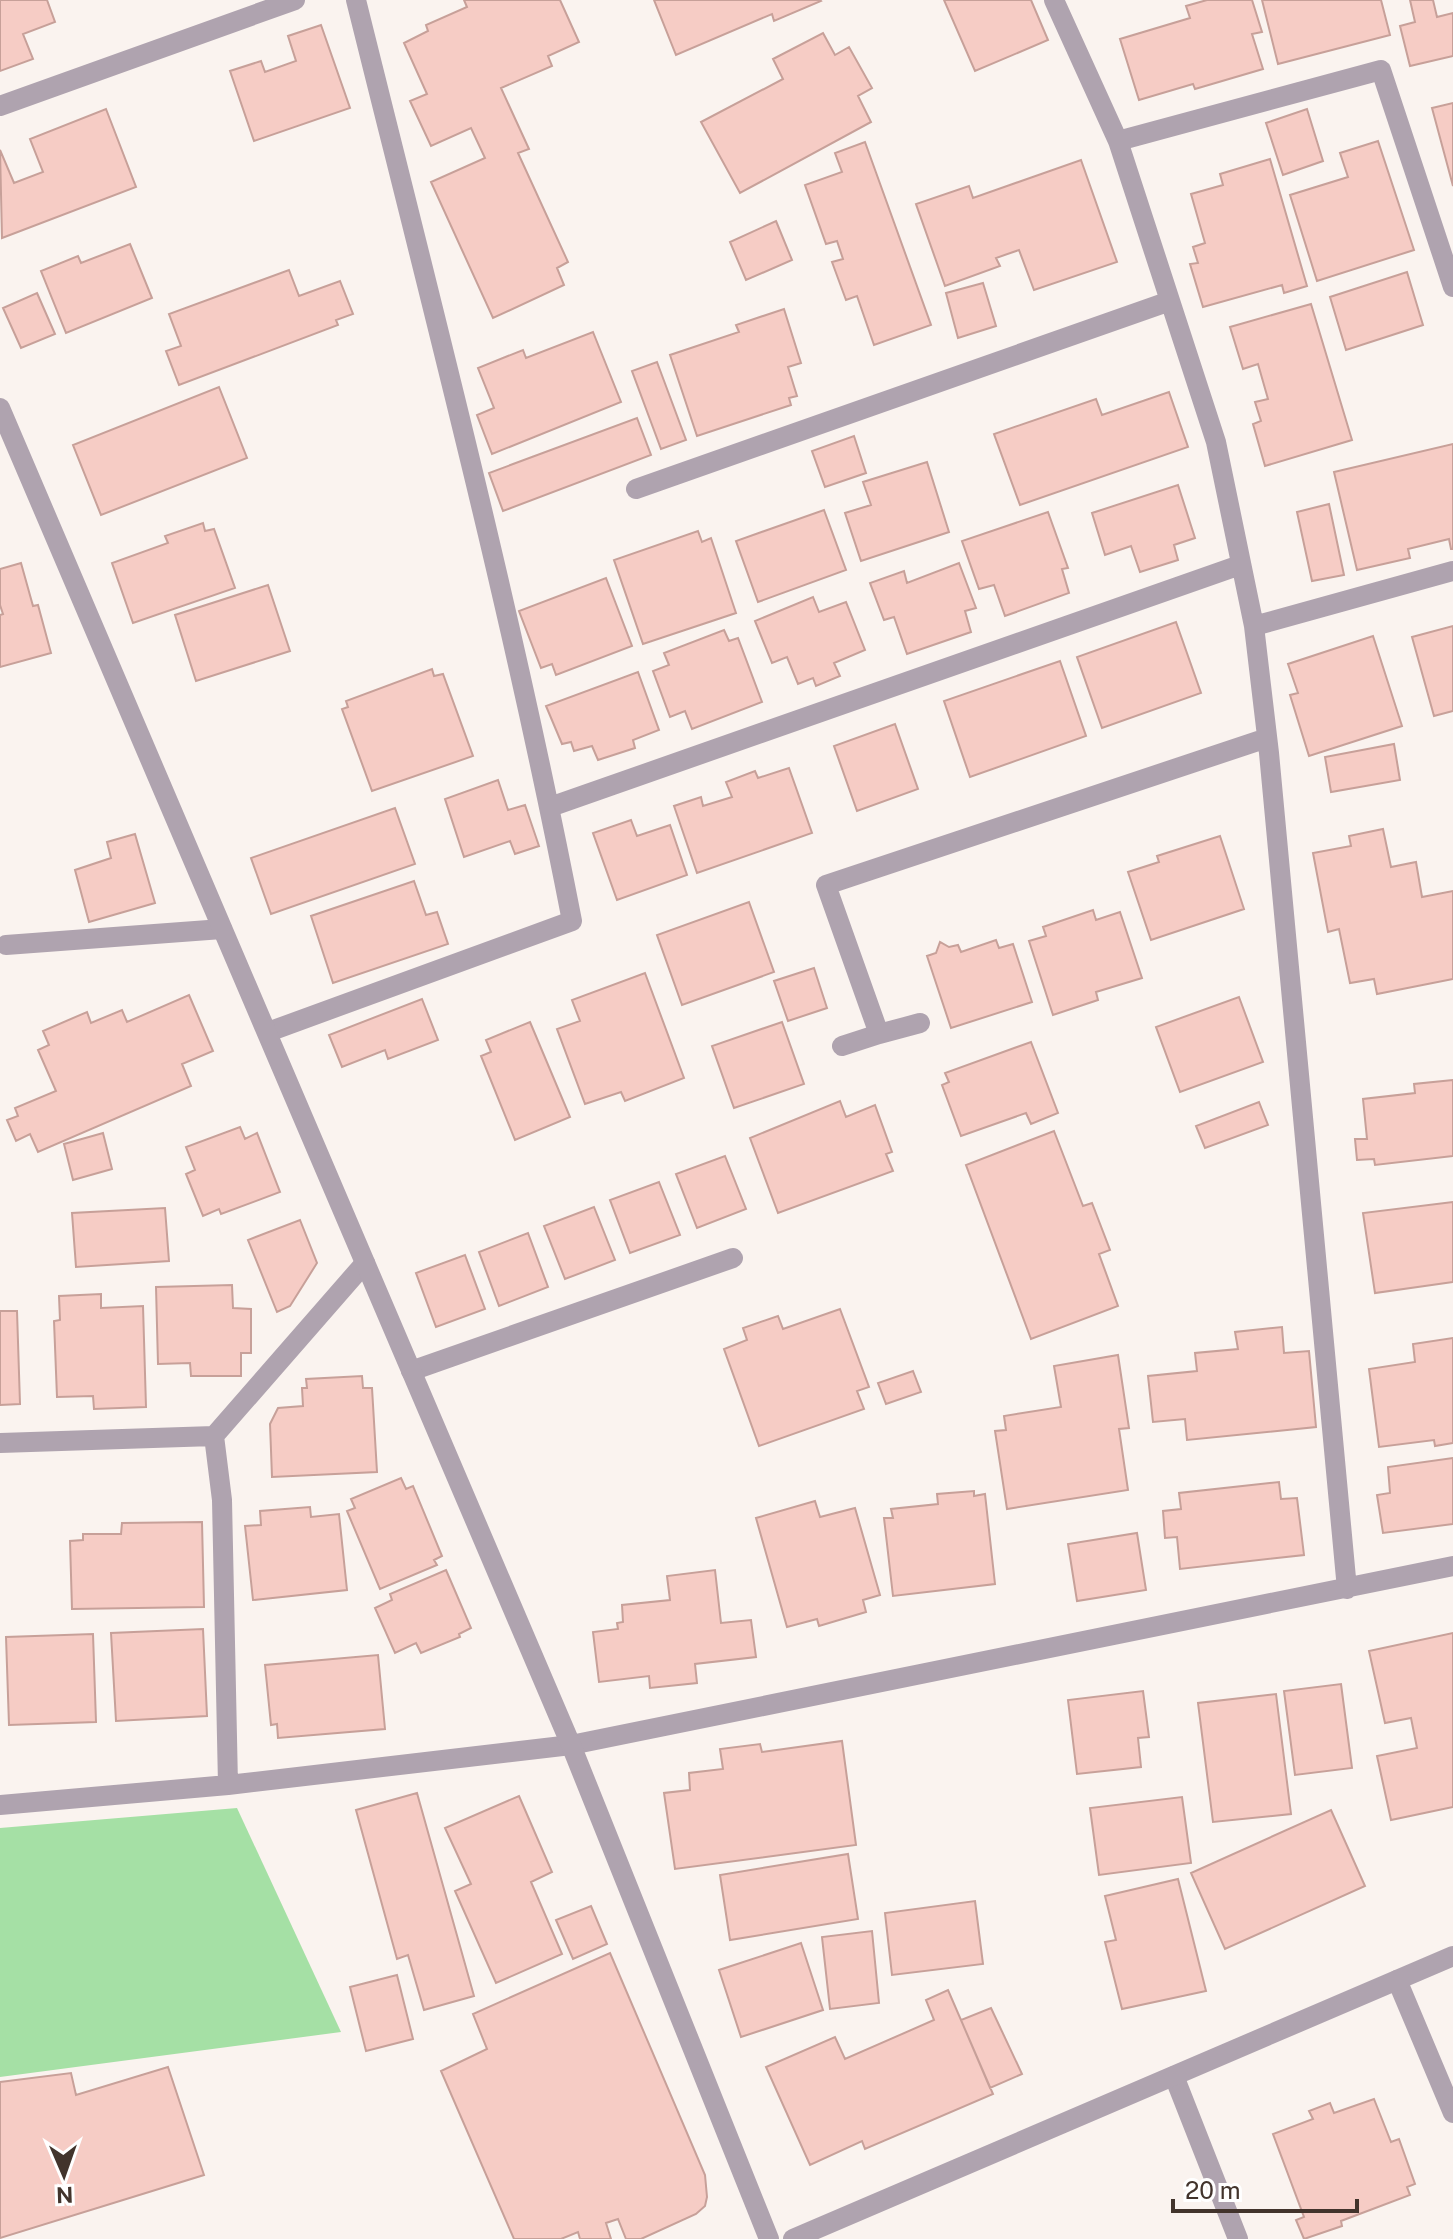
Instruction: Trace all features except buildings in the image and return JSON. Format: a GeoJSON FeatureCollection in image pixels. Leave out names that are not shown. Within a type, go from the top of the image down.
{"type":"FeatureCollection","features":[{"type":"Feature","properties":{"kind":"street"},"geometry":{"type":"LineString","coordinates":[[0,106],[295,0]]}},
{"type":"Feature","properties":{"kind":"street"},"geometry":{"type":"LineString","coordinates":[[268,1032],[572,921],[550,807],[451,380],[356,0]]}},
{"type":"Feature","properties":{"kind":"street"},"geometry":{"type":"LineString","coordinates":[[1054,0],[1118,141],[1216,442],[1254,626],[1347,1589]]}},
{"type":"Feature","properties":{"kind":"street"},"geometry":{"type":"LineString","coordinates":[[1118,141],[1381,70],[1453,287]]}},
{"type":"Feature","properties":{"kind":"street"},"geometry":{"type":"LineString","coordinates":[[636,489],[1170,301]]}},
{"type":"Feature","properties":{"kind":"street"},"geometry":{"type":"LineString","coordinates":[[0,408],[8,448],[268,1032],[571,1745],[769,2239]]}},
{"type":"Feature","properties":{"kind":"street"},"geometry":{"type":"LineString","coordinates":[[550,807],[1240,565]]}},
{"type":"Feature","properties":{"kind":"street"},"geometry":{"type":"LineString","coordinates":[[1254,626],[1453,571]]}},
{"type":"Feature","properties":{"kind":"street"},"geometry":{"type":"LineString","coordinates":[[879,1034],[826,885],[1267,738]]}},
{"type":"Feature","properties":{"kind":"street"},"geometry":{"type":"LineString","coordinates":[[6,945],[222,929]]}},
{"type":"Feature","properties":{"kind":"street"},"geometry":{"type":"LineString","coordinates":[[842,1046],[920,1023]]}},
{"type":"Feature","properties":{"kind":"street"},"geometry":{"type":"LineString","coordinates":[[411,1371],[733,1258]]}},
{"type":"Feature","properties":{"kind":"street"},"geometry":{"type":"LineString","coordinates":[[0,1443],[214,1436],[365,1263]]}},
{"type":"Feature","properties":{"kind":"street"},"geometry":{"type":"LineString","coordinates":[[214,1436],[222,1500],[228,1785]]}},
{"type":"Feature","properties":{"kind":"street"},"geometry":{"type":"LineString","coordinates":[[0,1805],[228,1785],[571,1745],[1453,1566]]}},
{"type":"Feature","properties":{"kind":"street"},"geometry":{"type":"LineString","coordinates":[[793,2239],[1453,1956]]}},
{"type":"Feature","properties":{"kind":"street"},"geometry":{"type":"LineString","coordinates":[[1397,1980],[1453,2113]]}},
{"type":"Feature","properties":{"kind":"street"},"geometry":{"type":"LineString","coordinates":[[1174,2076],[1238,2239]]}},
{"type":"Feature","properties":{"kind":"green space"},"geometry":{"type":"Polygon","coordinates":[[[237,1808],[341,2032],[0,2077],[0,1828],[237,1808]]]}}]}
